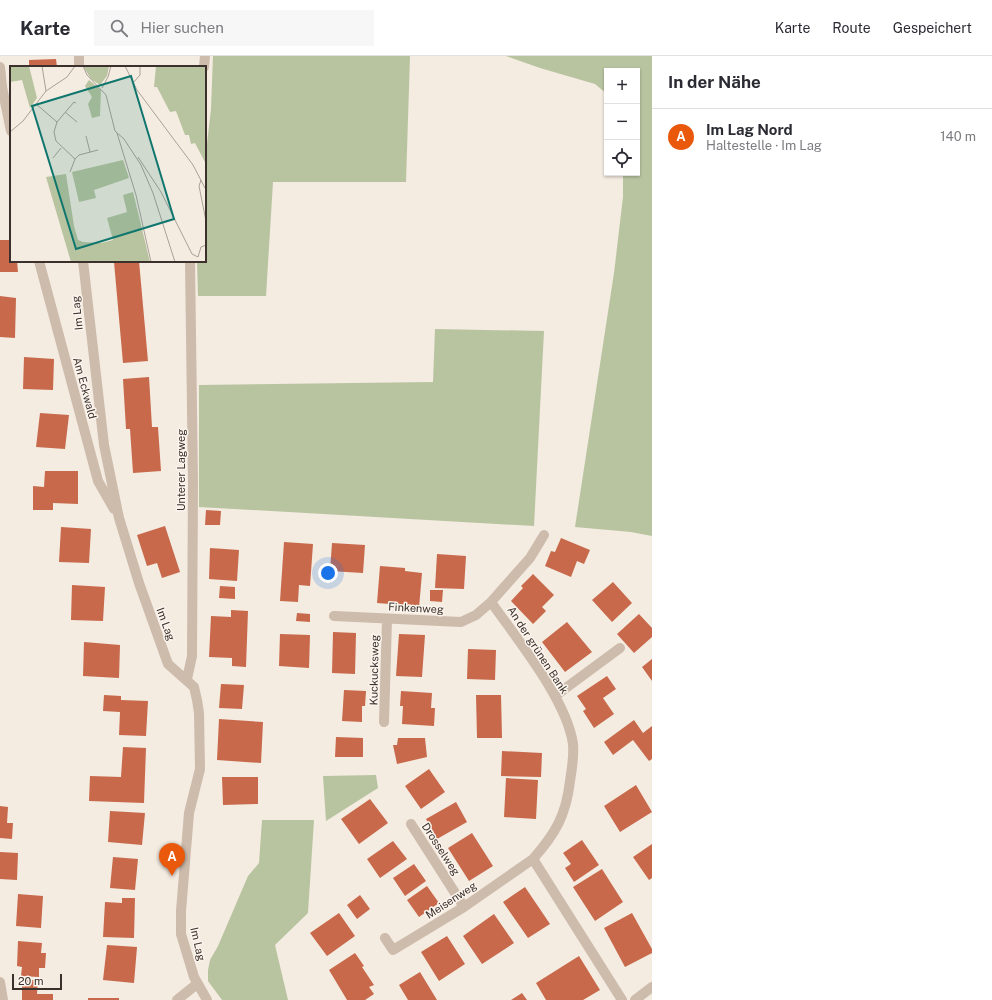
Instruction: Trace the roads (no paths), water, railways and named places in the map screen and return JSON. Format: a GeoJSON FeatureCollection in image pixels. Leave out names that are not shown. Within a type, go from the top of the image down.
{"type":"FeatureCollection","features":[{"type":"Feature","properties":{"kind":"street"},"geometry":{"type":"LineString","coordinates":[[204,66],[205,56]]}},
{"type":"Feature","properties":{"kind":"street"},"geometry":{"type":"LineString","coordinates":[[0,67],[2,87],[10,126]]}},
{"type":"Feature","properties":{"kind":"street","name":"Am Eckwald"},"geometry":{"type":"LineString","coordinates":[[39,262],[98,481],[119,518]]}},
{"type":"Feature","properties":{"kind":"street","name":"Im Lag"},"geometry":{"type":"LineString","coordinates":[[83,262],[104,445],[119,518],[139,583],[168,664],[187,679],[194,687],[199,713],[200,769],[189,813],[181,934],[197,984],[207,1000]]}},
{"type":"Feature","properties":{"kind":"street","name":"Unterer Lagweg"},"geometry":{"type":"LineString","coordinates":[[187,679],[192,656],[194,484],[190,262]]}},
{"type":"Feature","properties":{"kind":"street","name":"An der grünen Bank"},"geometry":{"type":"LineString","coordinates":[[533,859],[557,828],[568,797],[573,745],[567,721],[555,696],[491,602],[530,558],[544,535]]}},
{"type":"Feature","properties":{"kind":"street","name":"Finkenweg"},"geometry":{"type":"LineString","coordinates":[[334,616],[461,622],[476,615],[491,602]]}},
{"type":"Feature","properties":{"kind":"street","name":"Kuckucksweg"},"geometry":{"type":"LineString","coordinates":[[384,722],[387,619]]}},
{"type":"Feature","properties":{"kind":"street"},"geometry":{"type":"LineString","coordinates":[[555,696],[620,648]]}},
{"type":"Feature","properties":{"kind":"street","name":"Drosselweg"},"geometry":{"type":"LineString","coordinates":[[411,824],[464,907]]}},
{"type":"Feature","properties":{"kind":"street"},"geometry":{"type":"LineString","coordinates":[[533,859],[622,1000]]}},
{"type":"Feature","properties":{"kind":"street","name":"Meisenweg"},"geometry":{"type":"LineString","coordinates":[[385,938],[393,950],[464,907],[533,859]]}},
{"type":"Feature","properties":{"kind":"street"},"geometry":{"type":"LineString","coordinates":[[0,982],[3,1000]]}},
{"type":"Feature","properties":{"kind":"street"},"geometry":{"type":"LineString","coordinates":[[177,1000],[197,984]]}},
{"type":"Feature","properties":{"kind":"street"},"geometry":{"type":"LineString","coordinates":[[635,1000],[652,987]]}},
{"type":"Feature","properties":{"kind":"place","name":"Im Lag Nord"},"geometry":{"type":"Point","coordinates":[172,876]}}]}
